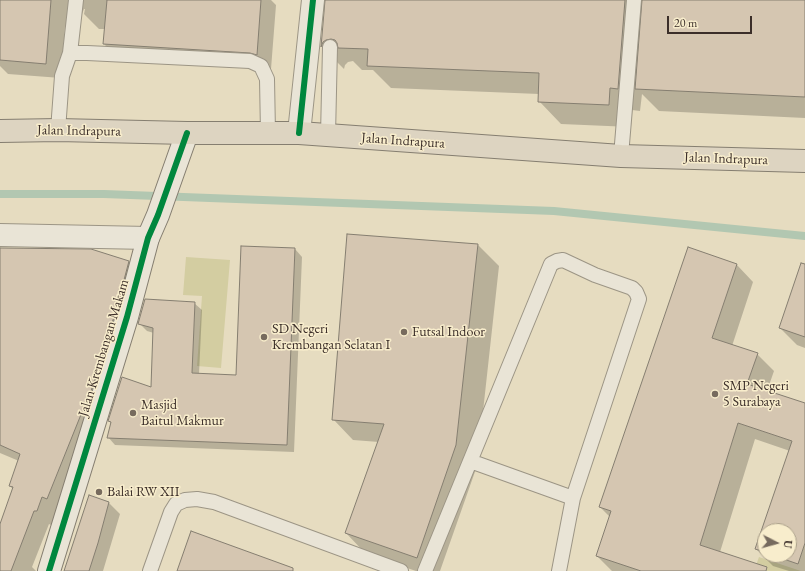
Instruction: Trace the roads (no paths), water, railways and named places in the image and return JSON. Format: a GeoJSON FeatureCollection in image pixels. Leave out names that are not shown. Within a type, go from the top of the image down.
{"type":"FeatureCollection","features":[{"type":"Feature","properties":{"kind":"main road","name":"Jalan Indrapura"},"geometry":{"type":"LineString","coordinates":[[0,131],[58,130],[187,133],[299,133],[621,156],[805,161]]}},
{"type":"Feature","properties":{"kind":"street"},"geometry":{"type":"LineString","coordinates":[[299,133],[313,0]]}},
{"type":"Feature","properties":{"kind":"street","name":"Jalan Krembangan Makam"},"geometry":{"type":"LineString","coordinates":[[49,571],[127,317],[148,238],[158,215],[187,133]]}},
{"type":"Feature","properties":{"kind":"street"},"geometry":{"type":"LineString","coordinates":[[0,235],[148,238]]}},
{"type":"Feature","properties":{"kind":"lane"},"geometry":{"type":"LineString","coordinates":[[58,130],[62,76],[70,53],[76,0]]}},
{"type":"Feature","properties":{"kind":"lane"},"geometry":{"type":"LineString","coordinates":[[621,156],[634,0]]}},
{"type":"Feature","properties":{"kind":"lane"},"geometry":{"type":"LineString","coordinates":[[328,135],[330,48]]}},
{"type":"Feature","properties":{"kind":"lane"},"geometry":{"type":"LineString","coordinates":[[70,53],[250,61],[261,66],[267,78],[268,133]]}},
{"type":"Feature","properties":{"kind":"lane"},"geometry":{"type":"LineString","coordinates":[[425,571],[551,264],[563,260],[594,275],[632,288],[639,298],[573,498],[559,571]]}},
{"type":"Feature","properties":{"kind":"lane"},"geometry":{"type":"LineString","coordinates":[[470,461],[573,498]]}},
{"type":"Feature","properties":{"kind":"lane"},"geometry":{"type":"LineString","coordinates":[[150,571],[171,512],[176,504],[185,500],[214,502],[401,571]]}},
{"type":"Feature","properties":{"kind":"waterway"},"geometry":{"type":"LineString","coordinates":[[0,194],[104,194],[554,211],[805,236]]}},
{"type":"Feature","properties":{"kind":"place","name":"Futsal Indoor"},"geometry":{"type":"Point","coordinates":[404,332]}},
{"type":"Feature","properties":{"kind":"place","name":"SD Negeri Krembangan Selatan I"},"geometry":{"type":"Point","coordinates":[264,337]}},
{"type":"Feature","properties":{"kind":"place","name":"SMP Negeri 5 Surabaya"},"geometry":{"type":"Point","coordinates":[715,394]}},
{"type":"Feature","properties":{"kind":"place","name":"Masjid Baitul Makmur"},"geometry":{"type":"Point","coordinates":[133,413]}},
{"type":"Feature","properties":{"kind":"place","name":"Balai RW XII"},"geometry":{"type":"Point","coordinates":[99,492]}}]}
